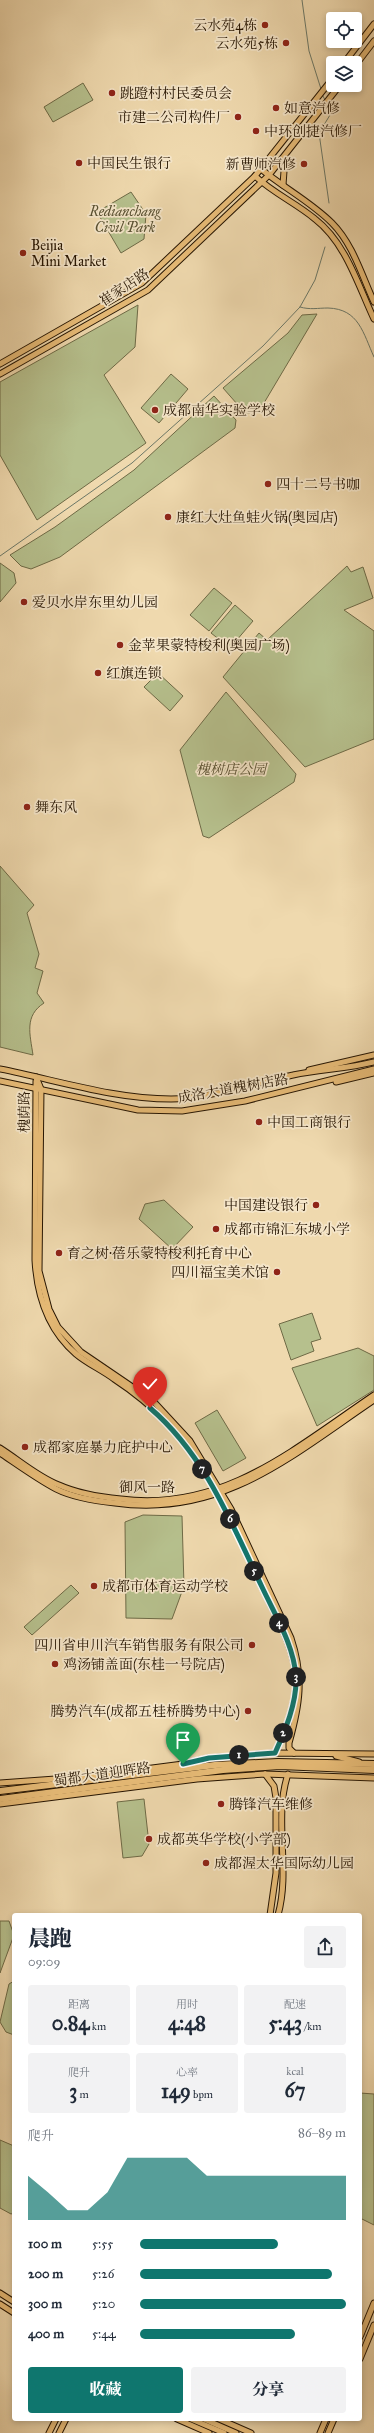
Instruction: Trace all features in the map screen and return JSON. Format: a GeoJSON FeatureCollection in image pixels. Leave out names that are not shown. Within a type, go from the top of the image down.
{"type":"FeatureCollection","features":[{"type":"Feature","properties":{"kind":"highway","name":"蜀都大道迎晖路"},"geometry":{"type":"LineString","coordinates":[[0,1791],[215,1765],[278,1762],[374,1764]]}},
{"type":"Feature","properties":{"kind":"highway","name":"蜀都大道迎晖路"},"geometry":{"type":"LineString","coordinates":[[0,1799],[223,1770],[280,1766],[374,1770]]}},
{"type":"Feature","properties":{"kind":"main road"},"geometry":{"type":"LineString","coordinates":[[349,56],[374,24]]}},
{"type":"Feature","properties":{"kind":"main road"},"geometry":{"type":"LineString","coordinates":[[362,57],[374,42]]}},
{"type":"Feature","properties":{"kind":"main road","name":"崔家店路"},"geometry":{"type":"LineString","coordinates":[[0,364],[142,282],[255,176],[326,88]]}},
{"type":"Feature","properties":{"kind":"main road","name":"崔家店路"},"geometry":{"type":"LineString","coordinates":[[0,374],[148,290],[262,182],[285,157],[335,92]]}},
{"type":"Feature","properties":{"kind":"main road"},"geometry":{"type":"LineString","coordinates":[[283,185],[285,157]]}},
{"type":"Feature","properties":{"kind":"main road"},"geometry":{"type":"LineString","coordinates":[[261,169],[316,209],[340,233],[347,242],[374,302]]}},
{"type":"Feature","properties":{"kind":"main road"},"geometry":{"type":"LineString","coordinates":[[255,176],[315,219],[331,234],[343,251],[374,319]]}},
{"type":"Feature","properties":{"kind":"main road"},"geometry":{"type":"LineString","coordinates":[[296,1074],[374,1055]]}},
{"type":"Feature","properties":{"kind":"main road","name":"成洛大道槐树店路"},"geometry":{"type":"LineString","coordinates":[[0,1069],[122,1095],[173,1099],[230,1090],[296,1074],[350,1068],[374,1062]]}},
{"type":"Feature","properties":{"kind":"main road","name":"成洛大道槐树店路"},"geometry":{"type":"LineString","coordinates":[[0,1082],[116,1105],[160,1112],[204,1108],[296,1089],[374,1069]]}},
{"type":"Feature","properties":{"kind":"main road"},"geometry":{"type":"LineString","coordinates":[[296,1089],[374,1073]]}},
{"type":"Feature","properties":{"kind":"main road","name":"槐荫路"},"geometry":{"type":"LineString","coordinates":[[36,1076],[39,1089],[36,1281],[44,1309],[54,1328],[76,1354],[120,1383],[170,1425],[197,1459],[219,1492],[287,1630],[297,1656],[300,1670],[300,1693],[289,1743],[289,1748],[294,1753]]}},
{"type":"Feature","properties":{"kind":"main road","name":"御风一路"},"geometry":{"type":"LineString","coordinates":[[0,1448],[57,1485],[81,1493],[127,1500],[154,1502],[182,1499],[219,1492],[243,1480],[281,1459],[374,1395]]}},
{"type":"Feature","properties":{"kind":"main road","name":"御风一路"},"geometry":{"type":"LineString","coordinates":[[0,1453],[57,1489],[100,1501],[128,1505],[161,1506],[195,1501],[248,1482],[279,1465],[374,1400]]}},
{"type":"Feature","properties":{"kind":"main road","name":"槐荫路"},"geometry":{"type":"LineString","coordinates":[[219,1492],[287,1640],[294,1667],[295,1685],[292,1704],[275,1753]]}},
{"type":"Feature","properties":{"kind":"main road","name":"蜀都大道迎晖路"},"geometry":{"type":"LineString","coordinates":[[0,1783],[83,1776],[183,1764],[209,1758],[275,1753],[374,1754]]}},
{"type":"Feature","properties":{"kind":"main road"},"geometry":{"type":"LineString","coordinates":[[328,1753],[364,1764]]}},
{"type":"Feature","properties":{"kind":"main road"},"geometry":{"type":"LineString","coordinates":[[265,1774],[274,1786],[276,1798],[276,1873],[270,1913]]}},
{"type":"Feature","properties":{"kind":"main road","name":"蜀都大道迎晖路"},"geometry":{"type":"LineString","coordinates":[[0,1804],[197,1779],[265,1774],[365,1778],[374,1777]]}},
{"type":"Feature","properties":{"kind":"main road"},"geometry":{"type":"LineString","coordinates":[[278,1913],[282,1894],[282,1805],[288,1774]]}},
{"type":"Feature","properties":{"kind":"main road"},"geometry":{"type":"LineString","coordinates":[[56,1785],[83,1776]]}},
{"type":"Feature","properties":{"kind":"main road"},"geometry":{"type":"LineString","coordinates":[[0,2293],[12,2301]]}},
{"type":"Feature","properties":{"kind":"main road"},"geometry":{"type":"LineString","coordinates":[[362,2332],[374,2303]]}},
{"type":"Feature","properties":{"kind":"main road"},"geometry":{"type":"LineString","coordinates":[[0,2304],[12,2312]]}},
{"type":"Feature","properties":{"kind":"main road"},"geometry":{"type":"LineString","coordinates":[[362,2354],[374,2325]]}},
{"type":"Feature","properties":{"kind":"main road"},"geometry":{"type":"LineString","coordinates":[[49,2433],[55,2421]]}},
{"type":"Feature","properties":{"kind":"main road"},"geometry":{"type":"LineString","coordinates":[[59,2433],[65,2421]]}},
{"type":"Feature","properties":{"kind":"main road"},"geometry":{"type":"LineString","coordinates":[[182,2421],[209,2433]]}},
{"type":"Feature","properties":{"kind":"main road"},"geometry":{"type":"LineString","coordinates":[[196,2421],[224,2433]]}},
{"type":"Feature","properties":{"kind":"main road"},"geometry":{"type":"LineString","coordinates":[[209,2421],[236,2433]]}},
{"type":"Feature","properties":{"kind":"main road"},"geometry":{"type":"LineString","coordinates":[[224,2421],[251,2433]]}},
{"type":"Feature","properties":{"kind":"main road"},"geometry":{"type":"LineString","coordinates":[[320,2431],[325,2421]]}},
{"type":"Feature","properties":{"kind":"main road"},"geometry":{"type":"LineString","coordinates":[[330,2432],[333,2421]]}},
{"type":"Feature","properties":{"kind":"green space"},"geometry":{"type":"Polygon","coordinates":[[[83,83],[93,100],[53,122],[44,107],[83,83]]]}},
{"type":"Feature","properties":{"kind":"green space","name":"Redianchang Civil Park"},"geometry":{"type":"Polygon","coordinates":[[[131,192],[146,214],[144,239],[121,253],[97,212],[131,192]]]}},
{"type":"Feature","properties":{"kind":"green space"},"geometry":{"type":"Polygon","coordinates":[[[138,305],[135,347],[104,375],[146,443],[37,520],[0,455],[0,382],[138,305]]]}},
{"type":"Feature","properties":{"kind":"green space"},"geometry":{"type":"Polygon","coordinates":[[[317,314],[264,403],[253,413],[245,413],[223,388],[288,333],[302,315],[317,314]]]}},
{"type":"Feature","properties":{"kind":"green space"},"geometry":{"type":"Polygon","coordinates":[[[171,374],[188,389],[159,423],[141,408],[171,374]]]}},
{"type":"Feature","properties":{"kind":"green space"},"geometry":{"type":"Polygon","coordinates":[[[214,396],[236,420],[235,428],[60,557],[31,569],[21,566],[10,555],[55,527],[134,470],[214,396]]]}},
{"type":"Feature","properties":{"kind":"green space"},"geometry":{"type":"Polygon","coordinates":[[[0,563],[14,573],[16,583],[0,602],[0,563]]]}},
{"type":"Feature","properties":{"kind":"green space"},"geometry":{"type":"Polygon","coordinates":[[[347,566],[351,572],[363,567],[373,598],[344,610],[374,631],[374,739],[305,767],[223,677],[259,633],[267,640],[347,566]]]}},
{"type":"Feature","properties":{"kind":"green space"},"geometry":{"type":"Polygon","coordinates":[[[214,588],[232,603],[209,631],[190,615],[214,588]]]}},
{"type":"Feature","properties":{"kind":"green space"},"geometry":{"type":"Polygon","coordinates":[[[235,605],[253,621],[230,648],[211,633],[235,605]]]}},
{"type":"Feature","properties":{"kind":"green space"},"geometry":{"type":"Polygon","coordinates":[[[158,673],[183,696],[170,711],[144,687],[158,673]]]}},
{"type":"Feature","properties":{"kind":"green space","name":"槐树店公园"},"geometry":{"type":"Polygon","coordinates":[[[226,692],[296,774],[294,782],[209,838],[203,836],[180,750],[226,692]]]}},
{"type":"Feature","properties":{"kind":"green space"},"geometry":{"type":"Polygon","coordinates":[[[0,866],[34,905],[27,913],[39,954],[35,968],[43,971],[37,993],[44,1003],[33,1014],[31,1020],[30,1033],[33,1055],[0,1047],[0,866]]]}},
{"type":"Feature","properties":{"kind":"green space"},"geometry":{"type":"Polygon","coordinates":[[[164,1200],[193,1227],[172,1249],[139,1219],[145,1204],[164,1200]]]}},
{"type":"Feature","properties":{"kind":"green space"},"geometry":{"type":"Polygon","coordinates":[[[312,1313],[321,1339],[311,1342],[314,1351],[291,1360],[279,1324],[312,1313]]]}},
{"type":"Feature","properties":{"kind":"green space"},"geometry":{"type":"Polygon","coordinates":[[[358,1348],[374,1356],[374,1390],[317,1426],[292,1368],[358,1348]]]}},
{"type":"Feature","properties":{"kind":"green space"},"geometry":{"type":"Polygon","coordinates":[[[217,1410],[246,1458],[223,1471],[195,1423],[217,1410]]]}},
{"type":"Feature","properties":{"kind":"green space"},"geometry":{"type":"Polygon","coordinates":[[[143,1515],[182,1516],[184,1586],[172,1619],[126,1618],[125,1522],[143,1515]]]}},
{"type":"Feature","properties":{"kind":"green space"},"geometry":{"type":"Polygon","coordinates":[[[71,1585],[79,1593],[32,1635],[24,1627],[71,1585]]]}},
{"type":"Feature","properties":{"kind":"green space"},"geometry":{"type":"Polygon","coordinates":[[[144,1799],[149,1844],[142,1856],[123,1858],[117,1802],[144,1799]]]}},
{"type":"Feature","properties":{"kind":"green space"},"geometry":{"type":"Polygon","coordinates":[[[0,1921],[9,1921],[12,1929],[12,1940],[0,1973],[0,1921]]]}},
{"type":"Feature","properties":{"kind":"green space"},"geometry":{"type":"Polygon","coordinates":[[[12,1982],[12,2034],[6,2032],[0,2022],[9,1984],[12,1982]]]}},
{"type":"Feature","properties":{"kind":"green space"},"geometry":{"type":"Polygon","coordinates":[[[362,2093],[374,2094],[374,2225],[362,2219],[362,2093]]]}},
{"type":"Feature","properties":{"kind":"green space"},"geometry":{"type":"Polygon","coordinates":[[[0,2140],[12,2145],[12,2214],[0,2208],[0,2140]]]}},
{"type":"Feature","properties":{"kind":"waterway"},"geometry":{"type":"LineString","coordinates":[[302,0],[309,51],[321,89]]}},
{"type":"Feature","properties":{"kind":"waterway"},"geometry":{"type":"LineString","coordinates":[[322,94],[325,100]]}},
{"type":"Feature","properties":{"kind":"waterway"},"geometry":{"type":"LineString","coordinates":[[326,105],[330,115],[319,133],[329,203]]}},
{"type":"Feature","properties":{"kind":"waterway"},"geometry":{"type":"LineString","coordinates":[[0,556],[132,463],[263,346],[300,307],[315,280],[325,247]]}},
{"type":"Feature","properties":{"kind":"waterway"},"geometry":{"type":"LineString","coordinates":[[300,307],[311,309],[338,309],[347,313],[363,331],[374,357]]}},
{"type":"Feature","properties":{"kind":"tunnel"},"geometry":{"type":"LineString","coordinates":[[362,2338],[364,2333]]}},
{"type":"Feature","properties":{"kind":"place","name":"云水苑4栋"},"geometry":{"type":"Point","coordinates":[265,25]}},
{"type":"Feature","properties":{"kind":"place","name":"云水苑5栋"},"geometry":{"type":"Point","coordinates":[286,43]}},
{"type":"Feature","properties":{"kind":"place","name":"跳蹬村村民委员会"},"geometry":{"type":"Point","coordinates":[112,93]}},
{"type":"Feature","properties":{"kind":"place","name":"如意汽修"},"geometry":{"type":"Point","coordinates":[276,108]}},
{"type":"Feature","properties":{"kind":"place","name":"市建二公司构件厂"},"geometry":{"type":"Point","coordinates":[238,117]}},
{"type":"Feature","properties":{"kind":"place","name":"中环创捷汽修厂"},"geometry":{"type":"Point","coordinates":[256,131]}},
{"type":"Feature","properties":{"kind":"place","name":"中国民生银行"},"geometry":{"type":"Point","coordinates":[79,163]}},
{"type":"Feature","properties":{"kind":"place","name":"新曹师汽修"},"geometry":{"type":"Point","coordinates":[304,164]}},
{"type":"Feature","properties":{"kind":"place","name":"Beijia Mini Market"},"geometry":{"type":"Point","coordinates":[23,253]}},
{"type":"Feature","properties":{"kind":"place","name":"成都南华实验学校"},"geometry":{"type":"Point","coordinates":[155,410]}},
{"type":"Feature","properties":{"kind":"place","name":"四十二号书咖"},"geometry":{"type":"Point","coordinates":[268,484]}},
{"type":"Feature","properties":{"kind":"place","name":"康红大灶鱼蛙火锅(奥园店)"},"geometry":{"type":"Point","coordinates":[168,517]}},
{"type":"Feature","properties":{"kind":"place","name":"爱贝水岸东里幼儿园"},"geometry":{"type":"Point","coordinates":[24,602]}},
{"type":"Feature","properties":{"kind":"place","name":"金苹果蒙特梭利(奥园广场)"},"geometry":{"type":"Point","coordinates":[120,645]}},
{"type":"Feature","properties":{"kind":"place","name":"红旗连锁"},"geometry":{"type":"Point","coordinates":[98,673]}},
{"type":"Feature","properties":{"kind":"place","name":"舞东风"},"geometry":{"type":"Point","coordinates":[27,807]}},
{"type":"Feature","properties":{"kind":"place","name":"中国工商银行"},"geometry":{"type":"Point","coordinates":[259,1122]}},
{"type":"Feature","properties":{"kind":"place","name":"中国建设银行"},"geometry":{"type":"Point","coordinates":[316,1205]}},
{"type":"Feature","properties":{"kind":"place","name":"成都市锦汇东城小学"},"geometry":{"type":"Point","coordinates":[216,1229]}},
{"type":"Feature","properties":{"kind":"place","name":"育之树·蓓乐蒙特梭利托育中心"},"geometry":{"type":"Point","coordinates":[59,1253]}},
{"type":"Feature","properties":{"kind":"place","name":"四川福宝美术馆"},"geometry":{"type":"Point","coordinates":[277,1272]}},
{"type":"Feature","properties":{"kind":"place","name":"成都家庭暴力庇护中心"},"geometry":{"type":"Point","coordinates":[25,1447]}},
{"type":"Feature","properties":{"kind":"place","name":"成都市体育运动学校"},"geometry":{"type":"Point","coordinates":[94,1586]}},
{"type":"Feature","properties":{"kind":"place","name":"四川省申川汽车销售服务有限公司"},"geometry":{"type":"Point","coordinates":[252,1645]}},
{"type":"Feature","properties":{"kind":"place","name":"鸡汤铺盖面(东桂一号院店)"},"geometry":{"type":"Point","coordinates":[55,1664]}},
{"type":"Feature","properties":{"kind":"place","name":"腾势汽车(成都五桂桥腾势中心)"},"geometry":{"type":"Point","coordinates":[248,1711]}},
{"type":"Feature","properties":{"kind":"place","name":"腾锋汽车维修"},"geometry":{"type":"Point","coordinates":[221,1804]}},
{"type":"Feature","properties":{"kind":"place","name":"成都英华学校(小学部)"},"geometry":{"type":"Point","coordinates":[149,1839]}},
{"type":"Feature","properties":{"kind":"place","name":"成都渥太华国际幼儿园"},"geometry":{"type":"Point","coordinates":[206,1863]}},
{"type":"Feature","properties":{"kind":"route"},"geometry":{"type":"LineString","coordinates":[[150,1408],[170,1425],[186,1443],[218,1494],[287,1640],[296,1678],[295,1693],[292,1704],[275,1753],[209,1758],[183,1764]]}}]}
